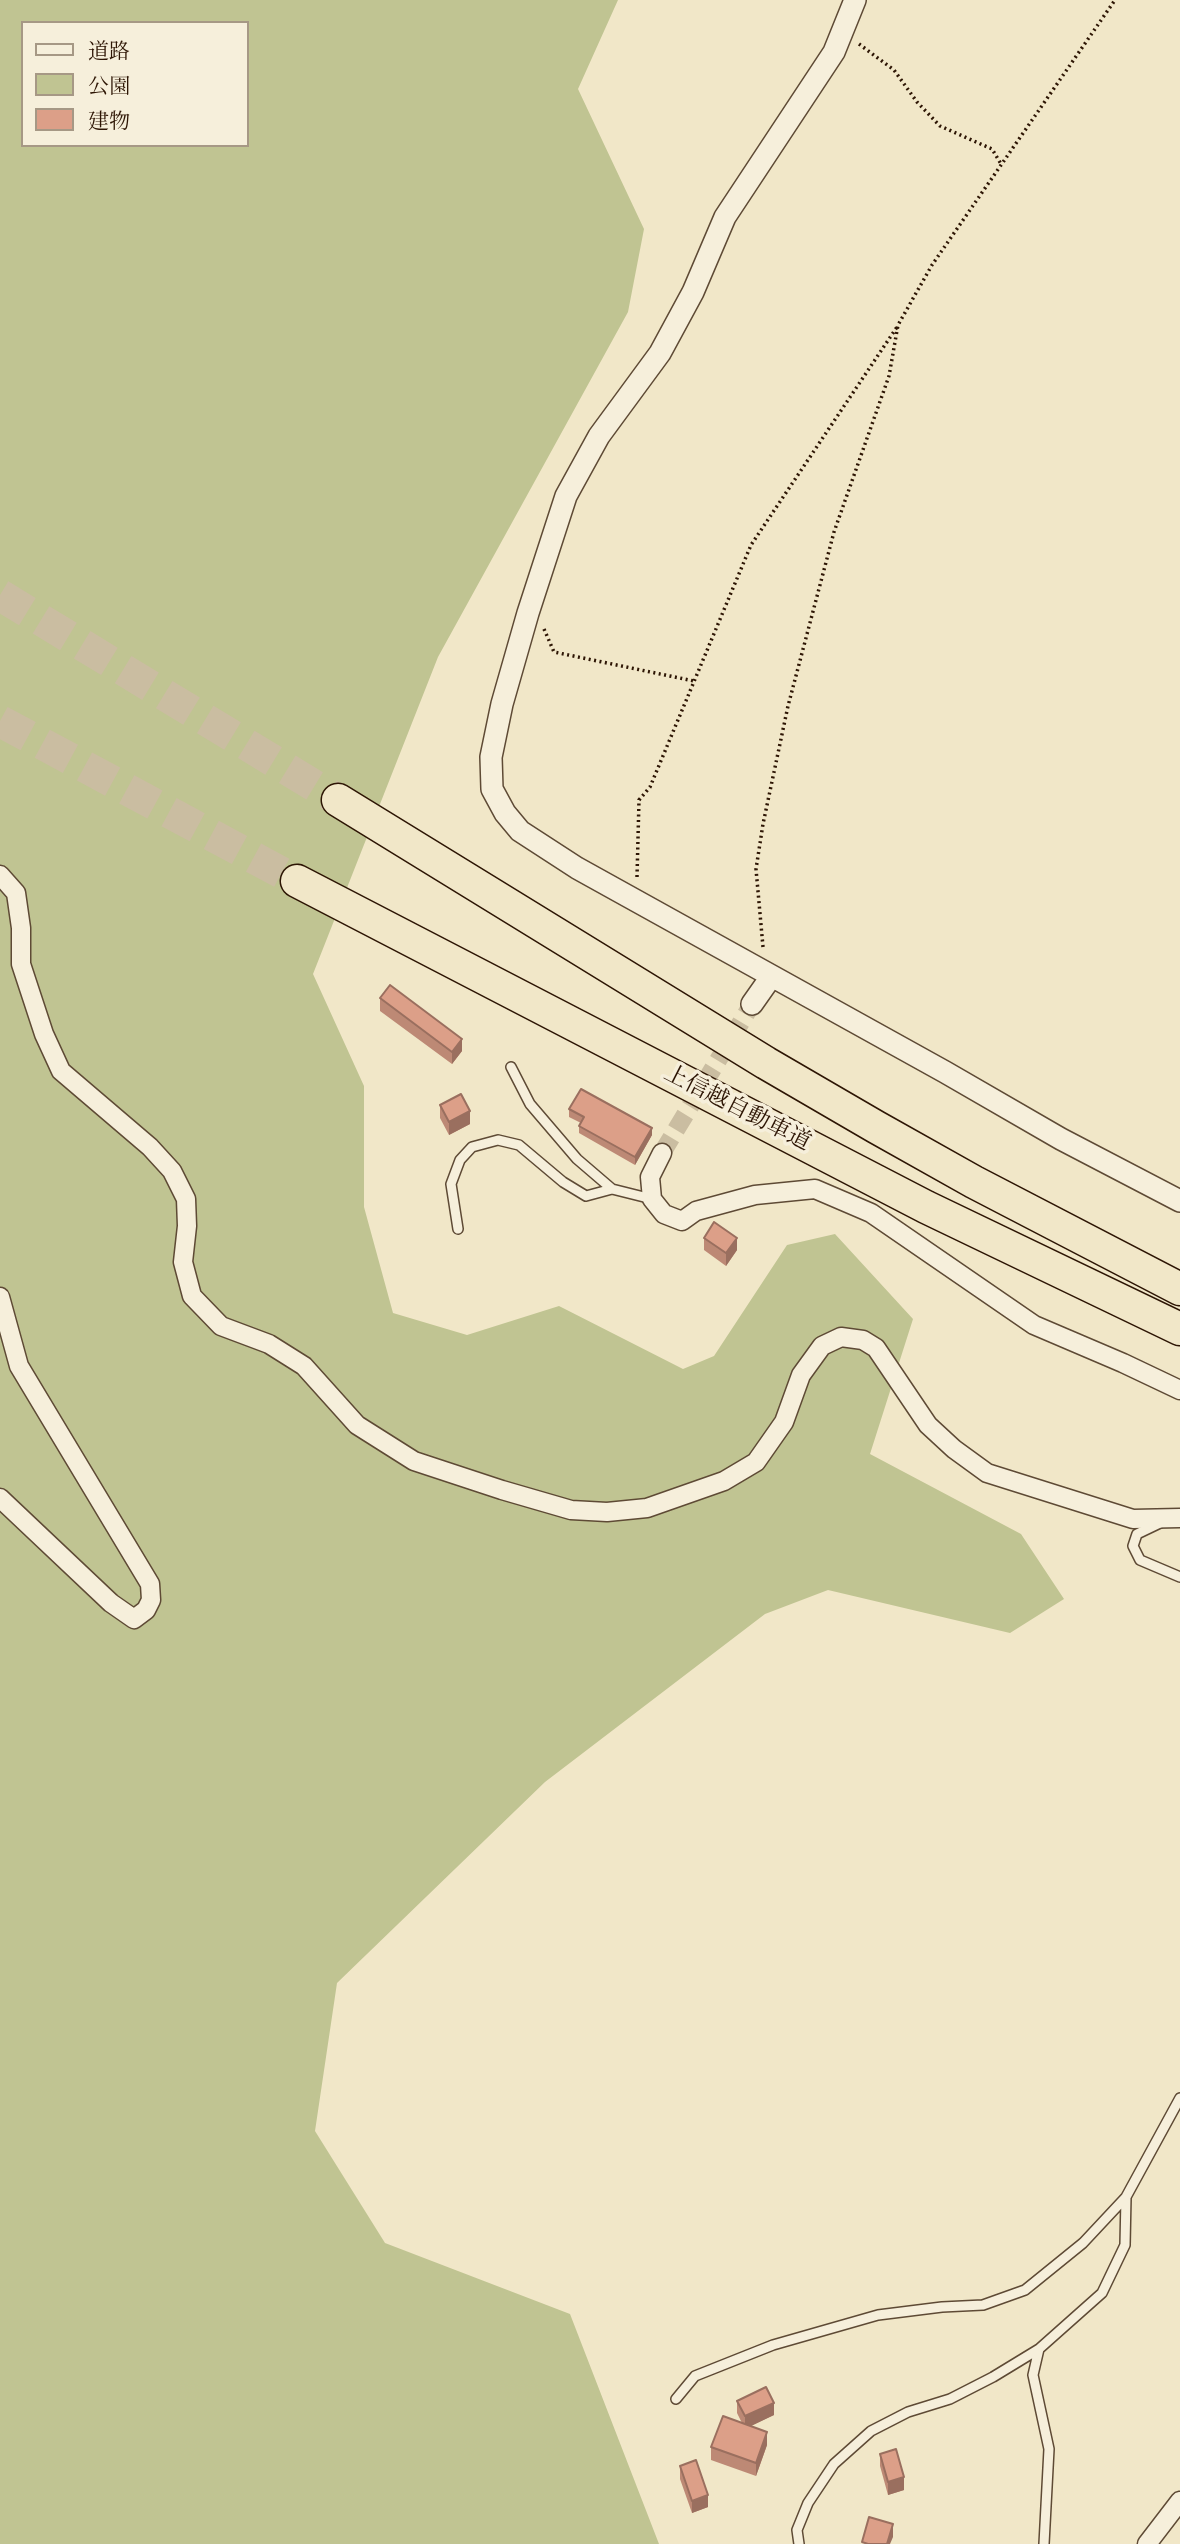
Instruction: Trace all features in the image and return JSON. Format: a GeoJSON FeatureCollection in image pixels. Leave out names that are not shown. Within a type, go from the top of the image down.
{"type":"FeatureCollection","features":[{"type":"Feature","properties":{"kind":"highway"},"geometry":{"type":"LineString","coordinates":[[338,800],[832,1101],[985,1188],[1180,1289]]}},
{"type":"Feature","properties":{"kind":"highway","name":"上信越自動車道"},"geometry":{"type":"LineString","coordinates":[[297,881],[926,1207],[1180,1329]]}},
{"type":"Feature","properties":{"kind":"street"},"geometry":{"type":"LineString","coordinates":[[855,0],[834,52],[725,217],[693,292],[660,353],[599,436],[566,496],[502,704],[491,757],[492,789],[505,813],[520,831],[577,868],[1061,1139],[1180,1201]]}},
{"type":"Feature","properties":{"kind":"street"},"geometry":{"type":"LineString","coordinates":[[0,875],[16,893],[21,928],[21,964],[44,1034],[61,1071],[150,1147],[172,1171],[186,1199],[187,1226],[183,1262],[192,1296],[221,1326],[269,1344],[304,1366],[357,1425],[414,1461],[571,1510],[607,1512],[647,1507],[724,1481],[756,1462],[785,1422],[802,1375],[822,1346],[841,1337],[863,1340],[876,1348],[928,1425],[954,1449],[987,1473],[1133,1518],[1175,1518]]}},
{"type":"Feature","properties":{"kind":"street"},"geometry":{"type":"LineString","coordinates":[[752,1004],[771,977]]}},
{"type":"Feature","properties":{"kind":"street"},"geometry":{"type":"LineString","coordinates":[[663,1153],[650,1177],[652,1199],[664,1214],[682,1222],[696,1211],[755,1195],[816,1189],[872,1213],[1034,1325],[1180,1390]]}},
{"type":"Feature","properties":{"kind":"street"},"geometry":{"type":"LineString","coordinates":[[0,1297],[19,1366],[150,1584],[151,1600],[146,1610],[134,1619],[111,1603],[0,1498]]}},
{"type":"Feature","properties":{"kind":"street"},"geometry":{"type":"LineString","coordinates":[[1147,2544],[1180,2501]]}},
{"type":"Feature","properties":{"kind":"lane"},"geometry":{"type":"LineString","coordinates":[[511,1067],[530,1104],[577,1160],[612,1189],[652,1199]]}},
{"type":"Feature","properties":{"kind":"lane"},"geometry":{"type":"LineString","coordinates":[[458,1229],[451,1184],[460,1160],[472,1147],[498,1140],[519,1145],[563,1182],[586,1196],[612,1189]]}},
{"type":"Feature","properties":{"kind":"lane"},"geometry":{"type":"LineString","coordinates":[[1175,1518],[1137,1534],[1133,1546],[1140,1560],[1180,1577]]}},
{"type":"Feature","properties":{"kind":"lane"},"geometry":{"type":"LineString","coordinates":[[676,2399],[695,2376],[773,2345],[878,2315],[983,2305],[1025,2290],[1083,2243],[1126,2197],[1180,2098]]}},
{"type":"Feature","properties":{"kind":"lane"},"geometry":{"type":"LineString","coordinates":[[799,2544],[797,2530],[808,2503],[834,2464],[871,2431],[908,2412],[950,2399],[993,2377],[1039,2349],[1102,2293],[1125,2245],[1126,2197]]}},
{"type":"Feature","properties":{"kind":"lane"},"geometry":{"type":"LineString","coordinates":[[1039,2349],[1033,2375],[1049,2449],[1044,2544]]}},
{"type":"Feature","properties":{"kind":"path"},"geometry":{"type":"LineString","coordinates":[[636,902],[639,800],[650,787],[751,545],[898,325],[932,265],[1115,0]]}},
{"type":"Feature","properties":{"kind":"path"},"geometry":{"type":"LineString","coordinates":[[842,32],[894,70],[917,102],[940,126],[992,149],[1001,164]]}},
{"type":"Feature","properties":{"kind":"path"},"geometry":{"type":"LineString","coordinates":[[771,977],[762,944],[756,869],[762,824],[788,706],[830,545],[889,376],[898,325]]}},
{"type":"Feature","properties":{"kind":"path"},"geometry":{"type":"LineString","coordinates":[[532,601],[554,652],[694,681]]}},
{"type":"Feature","properties":{"kind":"green space"},"geometry":{"type":"Polygon","coordinates":[[[0,0],[618,0],[578,89],[644,229],[628,312],[438,657],[313,974],[364,1086],[364,1207],[393,1313],[467,1335],[559,1306],[683,1369],[714,1356],[787,1245],[835,1234],[913,1319],[870,1454],[1021,1534],[1064,1599],[1010,1633],[828,1590],[765,1614],[545,1782],[337,1983],[315,2131],[385,2243],[570,2314],[659,2544],[0,2544],[0,0]]]}},
{"type":"Feature","properties":{"kind":"building"},"geometry":{"type":"Polygon","coordinates":[[[390,985],[462,1039],[452,1052],[380,998],[390,985]]]}},
{"type":"Feature","properties":{"kind":"building"},"geometry":{"type":"Polygon","coordinates":[[[581,1089],[652,1128],[635,1157],[579,1126],[584,1117],[569,1109],[581,1089]]]}},
{"type":"Feature","properties":{"kind":"building"},"geometry":{"type":"Polygon","coordinates":[[[461,1094],[470,1111],[449,1122],[440,1105],[461,1094]]]}},
{"type":"Feature","properties":{"kind":"building"},"geometry":{"type":"Polygon","coordinates":[[[714,1222],[737,1238],[726,1253],[704,1238],[714,1222]]]}},
{"type":"Feature","properties":{"kind":"building"},"geometry":{"type":"Polygon","coordinates":[[[766,2387],[774,2403],[745,2416],[737,2401],[766,2387]]]}},
{"type":"Feature","properties":{"kind":"building"},"geometry":{"type":"Polygon","coordinates":[[[723,2416],[767,2432],[756,2463],[711,2447],[723,2416]]]}},
{"type":"Feature","properties":{"kind":"building"},"geometry":{"type":"Polygon","coordinates":[[[896,2449],[904,2477],[888,2482],[880,2454],[896,2449]]]}},
{"type":"Feature","properties":{"kind":"building"},"geometry":{"type":"Polygon","coordinates":[[[696,2460],[708,2495],[692,2501],[680,2466],[696,2460]]]}},
{"type":"Feature","properties":{"kind":"building"},"geometry":{"type":"Polygon","coordinates":[[[869,2517],[893,2524],[887,2544],[862,2542],[869,2517]]]}},
{"type":"Feature","properties":{"kind":"tunnel"},"geometry":{"type":"LineString","coordinates":[[0,595],[338,800]]}},
{"type":"Feature","properties":{"kind":"tunnel"},"geometry":{"type":"LineString","coordinates":[[0,721],[297,881]]}},
{"type":"Feature","properties":{"kind":"tunnel"},"geometry":{"type":"LineString","coordinates":[[662,1153],[752,1004]]}}]}
